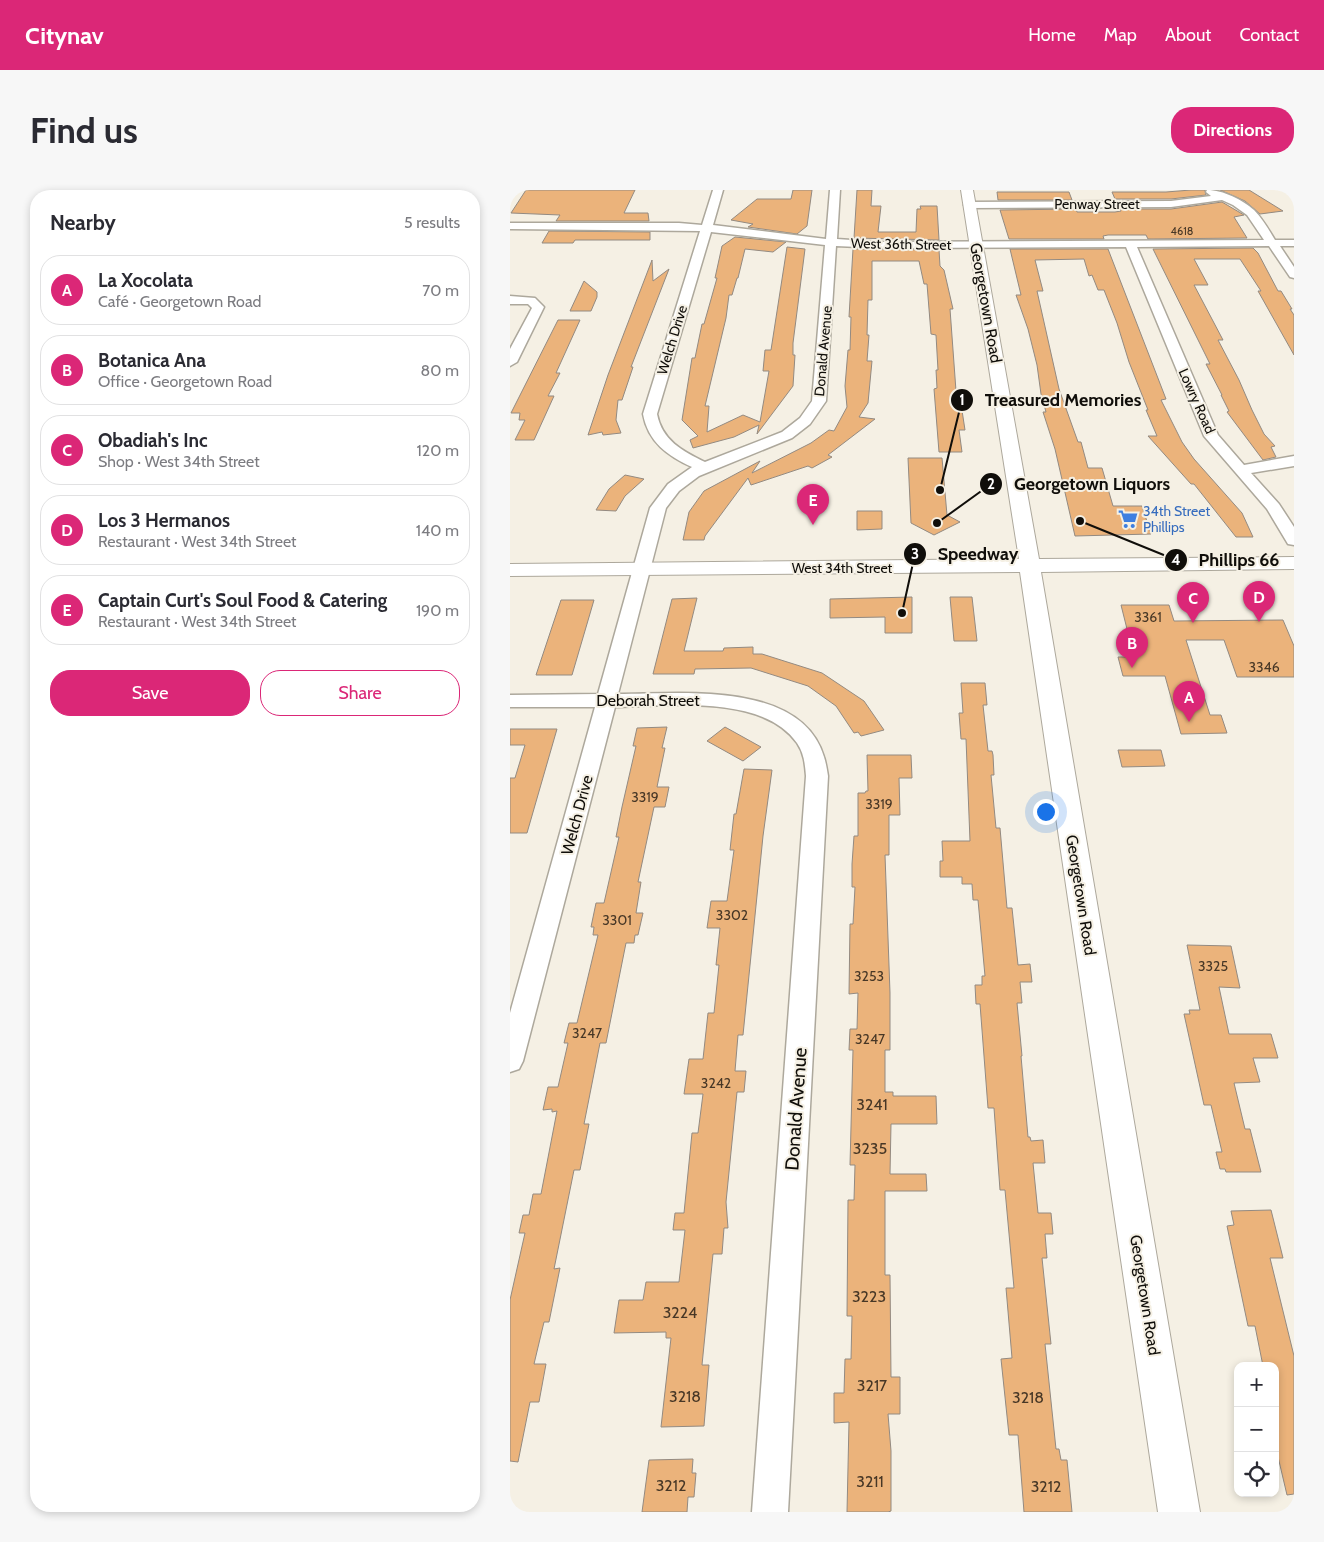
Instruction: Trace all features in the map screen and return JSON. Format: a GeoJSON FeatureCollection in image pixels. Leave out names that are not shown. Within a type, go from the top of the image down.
{"type":"FeatureCollection","features":[{"type":"Feature","properties":{"kind":"main road","name":"Georgetown Road"},"geometry":{"type":"LineString","coordinates":[[968,197],[1030,566],[1179,1512]]}},
{"type":"Feature","properties":{"kind":"main road","name":"West 34th Street"},"geometry":{"type":"LineString","coordinates":[[510,570],[1294,564]]}},
{"type":"Feature","properties":{"kind":"street","name":"Welch Drive"},"geometry":{"type":"LineString","coordinates":[[704,467],[676,453],[663,443],[654,432],[650,414],[718,190]]}},
{"type":"Feature","properties":{"kind":"street","name":"Donald Avenue"},"geometry":{"type":"LineString","coordinates":[[643,569],[660,505],[674,487],[704,467],[774,441],[795,428],[815,409],[821,392],[835,190]]}},
{"type":"Feature","properties":{"kind":"street"},"geometry":{"type":"LineString","coordinates":[[1208,190],[1251,213],[1294,275]]}},
{"type":"Feature","properties":{"kind":"street","name":"Penway Street"},"geometry":{"type":"LineString","coordinates":[[968,197],[1177,204],[1224,197]]}},
{"type":"Feature","properties":{"kind":"street","name":"West 36th Street"},"geometry":{"type":"LineString","coordinates":[[510,226],[660,225],[706,228],[830,243],[886,245],[1294,243]]}},
{"type":"Feature","properties":{"kind":"street","name":"Lowry Road"},"geometry":{"type":"LineString","coordinates":[[1130,244],[1208,429],[1219,447],[1273,507],[1294,540]]}},
{"type":"Feature","properties":{"kind":"street"},"geometry":{"type":"LineString","coordinates":[[510,300],[534,302],[538,308],[510,362]]}},
{"type":"Feature","properties":{"kind":"street"},"geometry":{"type":"LineString","coordinates":[[1240,470],[1294,461]]}},
{"type":"Feature","properties":{"kind":"street","name":"Welch Drive"},"geometry":{"type":"LineString","coordinates":[[510,1061],[643,569]]}},
{"type":"Feature","properties":{"kind":"street","name":"Deborah Street"},"geometry":{"type":"LineString","coordinates":[[510,701],[718,700],[757,707],[783,719]]}},
{"type":"Feature","properties":{"kind":"street","name":"Donald Avenue"},"geometry":{"type":"LineString","coordinates":[[770,1512],[817,776],[814,756],[809,744],[795,727],[783,719]]}},
{"type":"Feature","properties":{"kind":"building"},"geometry":{"type":"Polygon","coordinates":[[[526,190],[635,190],[624,213],[648,213],[649,221],[556,221],[560,215],[511,213],[526,190]]]}},
{"type":"Feature","properties":{"kind":"building"},"geometry":{"type":"Polygon","coordinates":[[[793,190],[812,190],[807,226],[797,234],[748,227],[753,224],[731,220],[757,199],[791,199],[793,190]]]}},
{"type":"Feature","properties":{"kind":"building"},"geometry":{"type":"Polygon","coordinates":[[[857,190],[872,190],[871,206],[881,206],[878,232],[916,232],[917,209],[921,209],[920,206],[937,206],[939,240],[854,238],[857,190]]]}},
{"type":"Feature","properties":{"kind":"building"},"geometry":{"type":"Polygon","coordinates":[[[1205,190],[1206,195],[1171,199],[1115,199],[1112,192],[1166,192],[1205,190]]]}},
{"type":"Feature","properties":{"kind":"building"},"geometry":{"type":"Polygon","coordinates":[[[1220,190],[1249,190],[1283,211],[1260,214],[1245,201],[1220,190]]]}},
{"type":"Feature","properties":{"kind":"building"},"geometry":{"type":"Polygon","coordinates":[[[997,192],[1069,192],[1072,200],[998,200],[997,192]]]}},
{"type":"Feature","properties":{"kind":"building"},"geometry":{"type":"Polygon","coordinates":[[[1222,202],[1244,215],[1234,217],[1247,238],[1148,239],[1146,235],[1108,235],[1103,236],[1104,239],[1009,239],[1000,210],[1076,209],[1077,212],[1115,212],[1121,211],[1120,209],[1171,209],[1222,202]]]}},
{"type":"Feature","properties":{"kind":"building"},"geometry":{"type":"Polygon","coordinates":[[[549,231],[650,232],[650,240],[575,240],[573,243],[542,243],[549,231]]]}},
{"type":"Feature","properties":{"kind":"building"},"geometry":{"type":"Polygon","coordinates":[[[735,237],[786,242],[773,252],[745,249],[738,278],[732,295],[729,295],[726,318],[705,406],[709,406],[707,432],[743,415],[760,422],[769,371],[763,371],[765,350],[771,350],[787,247],[805,249],[793,343],[793,355],[795,355],[793,386],[757,434],[759,425],[734,437],[693,448],[690,440],[698,436],[682,420],[692,358],[695,358],[702,324],[704,324],[717,278],[715,278],[722,246],[735,237]]]}},
{"type":"Feature","properties":{"kind":"building"},"geometry":{"type":"Polygon","coordinates":[[[1253,248],[1258,253],[1278,291],[1281,291],[1292,309],[1290,309],[1294,315],[1294,355],[1258,291],[1261,291],[1240,259],[1194,259],[1208,285],[1194,285],[1223,340],[1218,340],[1264,434],[1275,446],[1271,447],[1276,457],[1263,460],[1227,412],[1229,411],[1222,395],[1206,364],[1210,364],[1153,249],[1253,248]]]}},
{"type":"Feature","properties":{"kind":"building"},"geometry":{"type":"Polygon","coordinates":[[[853,249],[939,250],[940,266],[944,270],[953,309],[950,309],[956,391],[959,391],[965,430],[959,430],[962,452],[939,452],[934,389],[937,388],[936,370],[938,370],[936,335],[931,334],[927,284],[924,284],[919,261],[872,261],[872,300],[868,300],[867,335],[869,335],[867,361],[872,361],[868,403],[859,417],[875,419],[828,455],[832,457],[812,468],[808,466],[751,485],[748,478],[704,540],[683,540],[689,512],[704,491],[760,461],[752,473],[811,443],[829,430],[834,431],[847,407],[845,386],[848,350],[850,350],[851,317],[849,317],[853,249]]]}},
{"type":"Feature","properties":{"kind":"building"},"geometry":{"type":"Polygon","coordinates":[[[1010,249],[1108,249],[1166,399],[1161,400],[1182,442],[1194,459],[1242,513],[1253,537],[1236,537],[1194,484],[1191,484],[1148,436],[1157,436],[1129,362],[1117,323],[1104,290],[1098,290],[1092,275],[1089,276],[1084,259],[1035,260],[1043,291],[1037,291],[1059,389],[1078,442],[1081,442],[1088,468],[1102,468],[1113,506],[1142,506],[1151,534],[1075,536],[1055,449],[1043,412],[1046,412],[1041,394],[1037,365],[1028,329],[1016,295],[1021,295],[1010,249]]]}},
{"type":"Feature","properties":{"kind":"building"},"geometry":{"type":"Polygon","coordinates":[[[652,260],[653,281],[669,269],[631,367],[633,367],[622,400],[618,400],[616,420],[621,433],[603,435],[602,432],[588,435],[608,375],[652,260]]]}},
{"type":"Feature","properties":{"kind":"building"},"geometry":{"type":"Polygon","coordinates":[[[584,281],[597,292],[597,297],[591,311],[570,311],[584,281]]]}},
{"type":"Feature","properties":{"kind":"building"},"geometry":{"type":"Polygon","coordinates":[[[558,320],[580,320],[556,373],[560,373],[548,396],[554,396],[534,440],[515,440],[525,420],[519,420],[520,413],[511,413],[558,320]]]}},
{"type":"Feature","properties":{"kind":"building"},"geometry":{"type":"Polygon","coordinates":[[[908,458],[942,458],[947,515],[960,522],[934,535],[911,523],[908,458]]]}},
{"type":"Feature","properties":{"kind":"building"},"geometry":{"type":"Polygon","coordinates":[[[625,475],[644,479],[625,496],[616,511],[596,510],[609,489],[625,475]]]}},
{"type":"Feature","properties":{"kind":"building"},"geometry":{"type":"Polygon","coordinates":[[[857,511],[882,511],[882,529],[857,530],[857,511]]]}},
{"type":"Feature","properties":{"kind":"building"},"geometry":{"type":"Polygon","coordinates":[[[912,597],[912,633],[885,633],[885,617],[830,618],[830,599],[912,597]]]}},
{"type":"Feature","properties":{"kind":"building"},"geometry":{"type":"Polygon","coordinates":[[[950,597],[972,597],[977,641],[954,641],[950,597]]]}},
{"type":"Feature","properties":{"kind":"building"},"geometry":{"type":"Polygon","coordinates":[[[697,598],[684,651],[723,651],[724,648],[753,647],[753,654],[762,654],[822,673],[864,701],[884,730],[861,736],[858,732],[854,733],[836,706],[808,686],[751,668],[695,669],[694,674],[653,674],[672,599],[697,598]]]}},
{"type":"Feature","properties":{"kind":"building"},"geometry":{"type":"Polygon","coordinates":[[[561,600],[594,600],[572,675],[536,675],[561,600]]]}},
{"type":"Feature","properties":{"kind":"building"},"geometry":{"type":"Polygon","coordinates":[[[1121,605],[1169,605],[1174,621],[1283,620],[1294,646],[1294,677],[1237,677],[1224,640],[1186,640],[1210,715],[1221,715],[1227,733],[1181,734],[1165,676],[1123,676],[1118,657],[1134,657],[1121,605]]]}},
{"type":"Feature","properties":{"kind":"building"},"geometry":{"type":"Polygon","coordinates":[[[961,683],[985,683],[987,705],[983,705],[988,751],[992,751],[993,755],[994,775],[991,775],[996,828],[1000,828],[1007,908],[1012,908],[1018,965],[1030,964],[1032,982],[1020,982],[1022,1003],[1017,1003],[1021,1056],[1028,1137],[1030,1137],[1031,1141],[1043,1140],[1045,1163],[1033,1163],[1038,1213],[1051,1213],[1053,1234],[1045,1234],[1047,1258],[1042,1258],[1051,1344],[1045,1344],[1056,1449],[1059,1449],[1061,1460],[1067,1460],[1072,1512],[1024,1512],[1018,1435],[1009,1435],[1001,1359],[1012,1358],[1006,1288],[1014,1288],[1005,1190],[1000,1190],[994,1108],[988,1108],[980,1004],[976,1004],[975,985],[982,985],[982,976],[985,976],[978,900],[973,900],[972,884],[962,884],[962,877],[940,877],[940,861],[943,861],[942,841],[970,841],[966,739],[961,739],[959,713],[963,713],[961,683]]]}},
{"type":"Feature","properties":{"kind":"building"},"geometry":{"type":"Polygon","coordinates":[[[667,727],[657,787],[669,787],[665,807],[654,807],[638,882],[641,882],[636,913],[643,913],[638,935],[635,935],[634,943],[626,943],[606,1043],[600,1043],[584,1124],[589,1124],[580,1170],[574,1170],[554,1269],[560,1268],[549,1322],[544,1322],[534,1364],[546,1364],[539,1402],[530,1402],[518,1462],[510,1461],[510,1300],[525,1233],[519,1233],[523,1215],[529,1215],[533,1194],[541,1194],[557,1111],[552,1112],[552,1109],[543,1110],[548,1087],[558,1087],[568,1043],[564,1043],[569,1023],[577,1023],[598,935],[593,935],[594,927],[591,927],[596,903],[604,903],[619,837],[616,837],[636,746],[633,746],[637,728],[667,727]]]}},
{"type":"Feature","properties":{"kind":"building"},"geometry":{"type":"Polygon","coordinates":[[[725,727],[761,747],[743,761],[707,741],[725,727]]]}},
{"type":"Feature","properties":{"kind":"building"},"geometry":{"type":"Polygon","coordinates":[[[510,729],[557,729],[527,833],[510,833],[510,778],[515,778],[525,745],[510,745],[510,729]]]}},
{"type":"Feature","properties":{"kind":"building"},"geometry":{"type":"Polygon","coordinates":[[[1118,750],[1161,750],[1165,766],[1122,767],[1118,750]]]}},
{"type":"Feature","properties":{"kind":"building"},"geometry":{"type":"Polygon","coordinates":[[[867,755],[911,755],[912,778],[899,778],[900,815],[889,815],[889,855],[885,855],[890,1050],[885,1050],[885,1092],[893,1092],[893,1096],[936,1096],[937,1124],[891,1124],[890,1174],[926,1174],[927,1191],[885,1191],[885,1275],[890,1275],[891,1377],[900,1377],[900,1414],[888,1414],[891,1451],[891,1511],[888,1512],[847,1512],[849,1422],[834,1423],[834,1393],[844,1393],[845,1359],[851,1359],[852,1316],[847,1316],[848,1200],[854,1200],[855,1165],[850,1165],[853,1050],[849,1050],[850,1029],[857,1029],[858,993],[849,994],[850,924],[853,924],[855,887],[852,887],[852,864],[854,836],[858,836],[858,793],[868,791],[867,755]]]}},
{"type":"Feature","properties":{"kind":"building"},"geometry":{"type":"Polygon","coordinates":[[[744,769],[772,770],[763,836],[743,1035],[738,1035],[735,1071],[746,1071],[744,1092],[737,1092],[726,1202],[728,1228],[724,1228],[722,1254],[713,1254],[702,1365],[709,1365],[704,1426],[661,1427],[671,1338],[666,1338],[666,1332],[614,1333],[619,1300],[643,1300],[646,1282],[679,1282],[685,1230],[673,1230],[675,1213],[684,1213],[692,1133],[698,1133],[703,1094],[684,1094],[689,1059],[703,1059],[708,1013],[714,1013],[719,965],[716,965],[720,928],[707,928],[711,901],[727,901],[734,850],[730,850],[734,814],[736,814],[744,769]]]}},
{"type":"Feature","properties":{"kind":"building"},"geometry":{"type":"Polygon","coordinates":[[[1187,945],[1231,946],[1240,988],[1219,987],[1229,1034],[1271,1034],[1278,1058],[1253,1058],[1260,1082],[1234,1083],[1245,1129],[1250,1129],[1261,1172],[1226,1172],[1225,1169],[1220,1169],[1216,1152],[1222,1152],[1211,1105],[1204,1105],[1184,1014],[1190,1014],[1189,1010],[1200,1010],[1187,945]]]}},
{"type":"Feature","properties":{"kind":"building"},"geometry":{"type":"Polygon","coordinates":[[[1271,1210],[1283,1258],[1270,1258],[1294,1356],[1294,1494],[1287,1495],[1279,1461],[1279,1362],[1262,1362],[1255,1326],[1248,1326],[1227,1226],[1234,1225],[1231,1211],[1271,1210]]]}},
{"type":"Feature","properties":{"kind":"building"},"geometry":{"type":"Polygon","coordinates":[[[693,1459],[692,1473],[696,1473],[694,1497],[688,1497],[687,1512],[642,1512],[649,1460],[693,1459]]]}},
{"type":"Feature","properties":{"kind":"place","name":"Treasured Memories"},"geometry":{"type":"Point","coordinates":[940,490]}},
{"type":"Feature","properties":{"kind":"place","name":"34th Street Phillips"},"geometry":{"type":"Point","coordinates":[1128,519]}},
{"type":"Feature","properties":{"kind":"place","name":"Phillips 66"},"geometry":{"type":"Point","coordinates":[1080,521]}},
{"type":"Feature","properties":{"kind":"place","name":"Georgetown Liquors"},"geometry":{"type":"Point","coordinates":[937,523]}},
{"type":"Feature","properties":{"kind":"place","name":"Captain Curt's Soul Food & Catering"},"geometry":{"type":"Point","coordinates":[813,525]}},
{"type":"Feature","properties":{"kind":"place","name":"Speedway"},"geometry":{"type":"Point","coordinates":[902,613]}},
{"type":"Feature","properties":{"kind":"place","name":"Los 3 Hermanos"},"geometry":{"type":"Point","coordinates":[1259,622]}},
{"type":"Feature","properties":{"kind":"place","name":"Obadiah's Inc"},"geometry":{"type":"Point","coordinates":[1193,623]}},
{"type":"Feature","properties":{"kind":"place","name":"Botanica Ana"},"geometry":{"type":"Point","coordinates":[1132,668]}},
{"type":"Feature","properties":{"kind":"place","name":"La Xocolata"},"geometry":{"type":"Point","coordinates":[1189,722]}}]}
